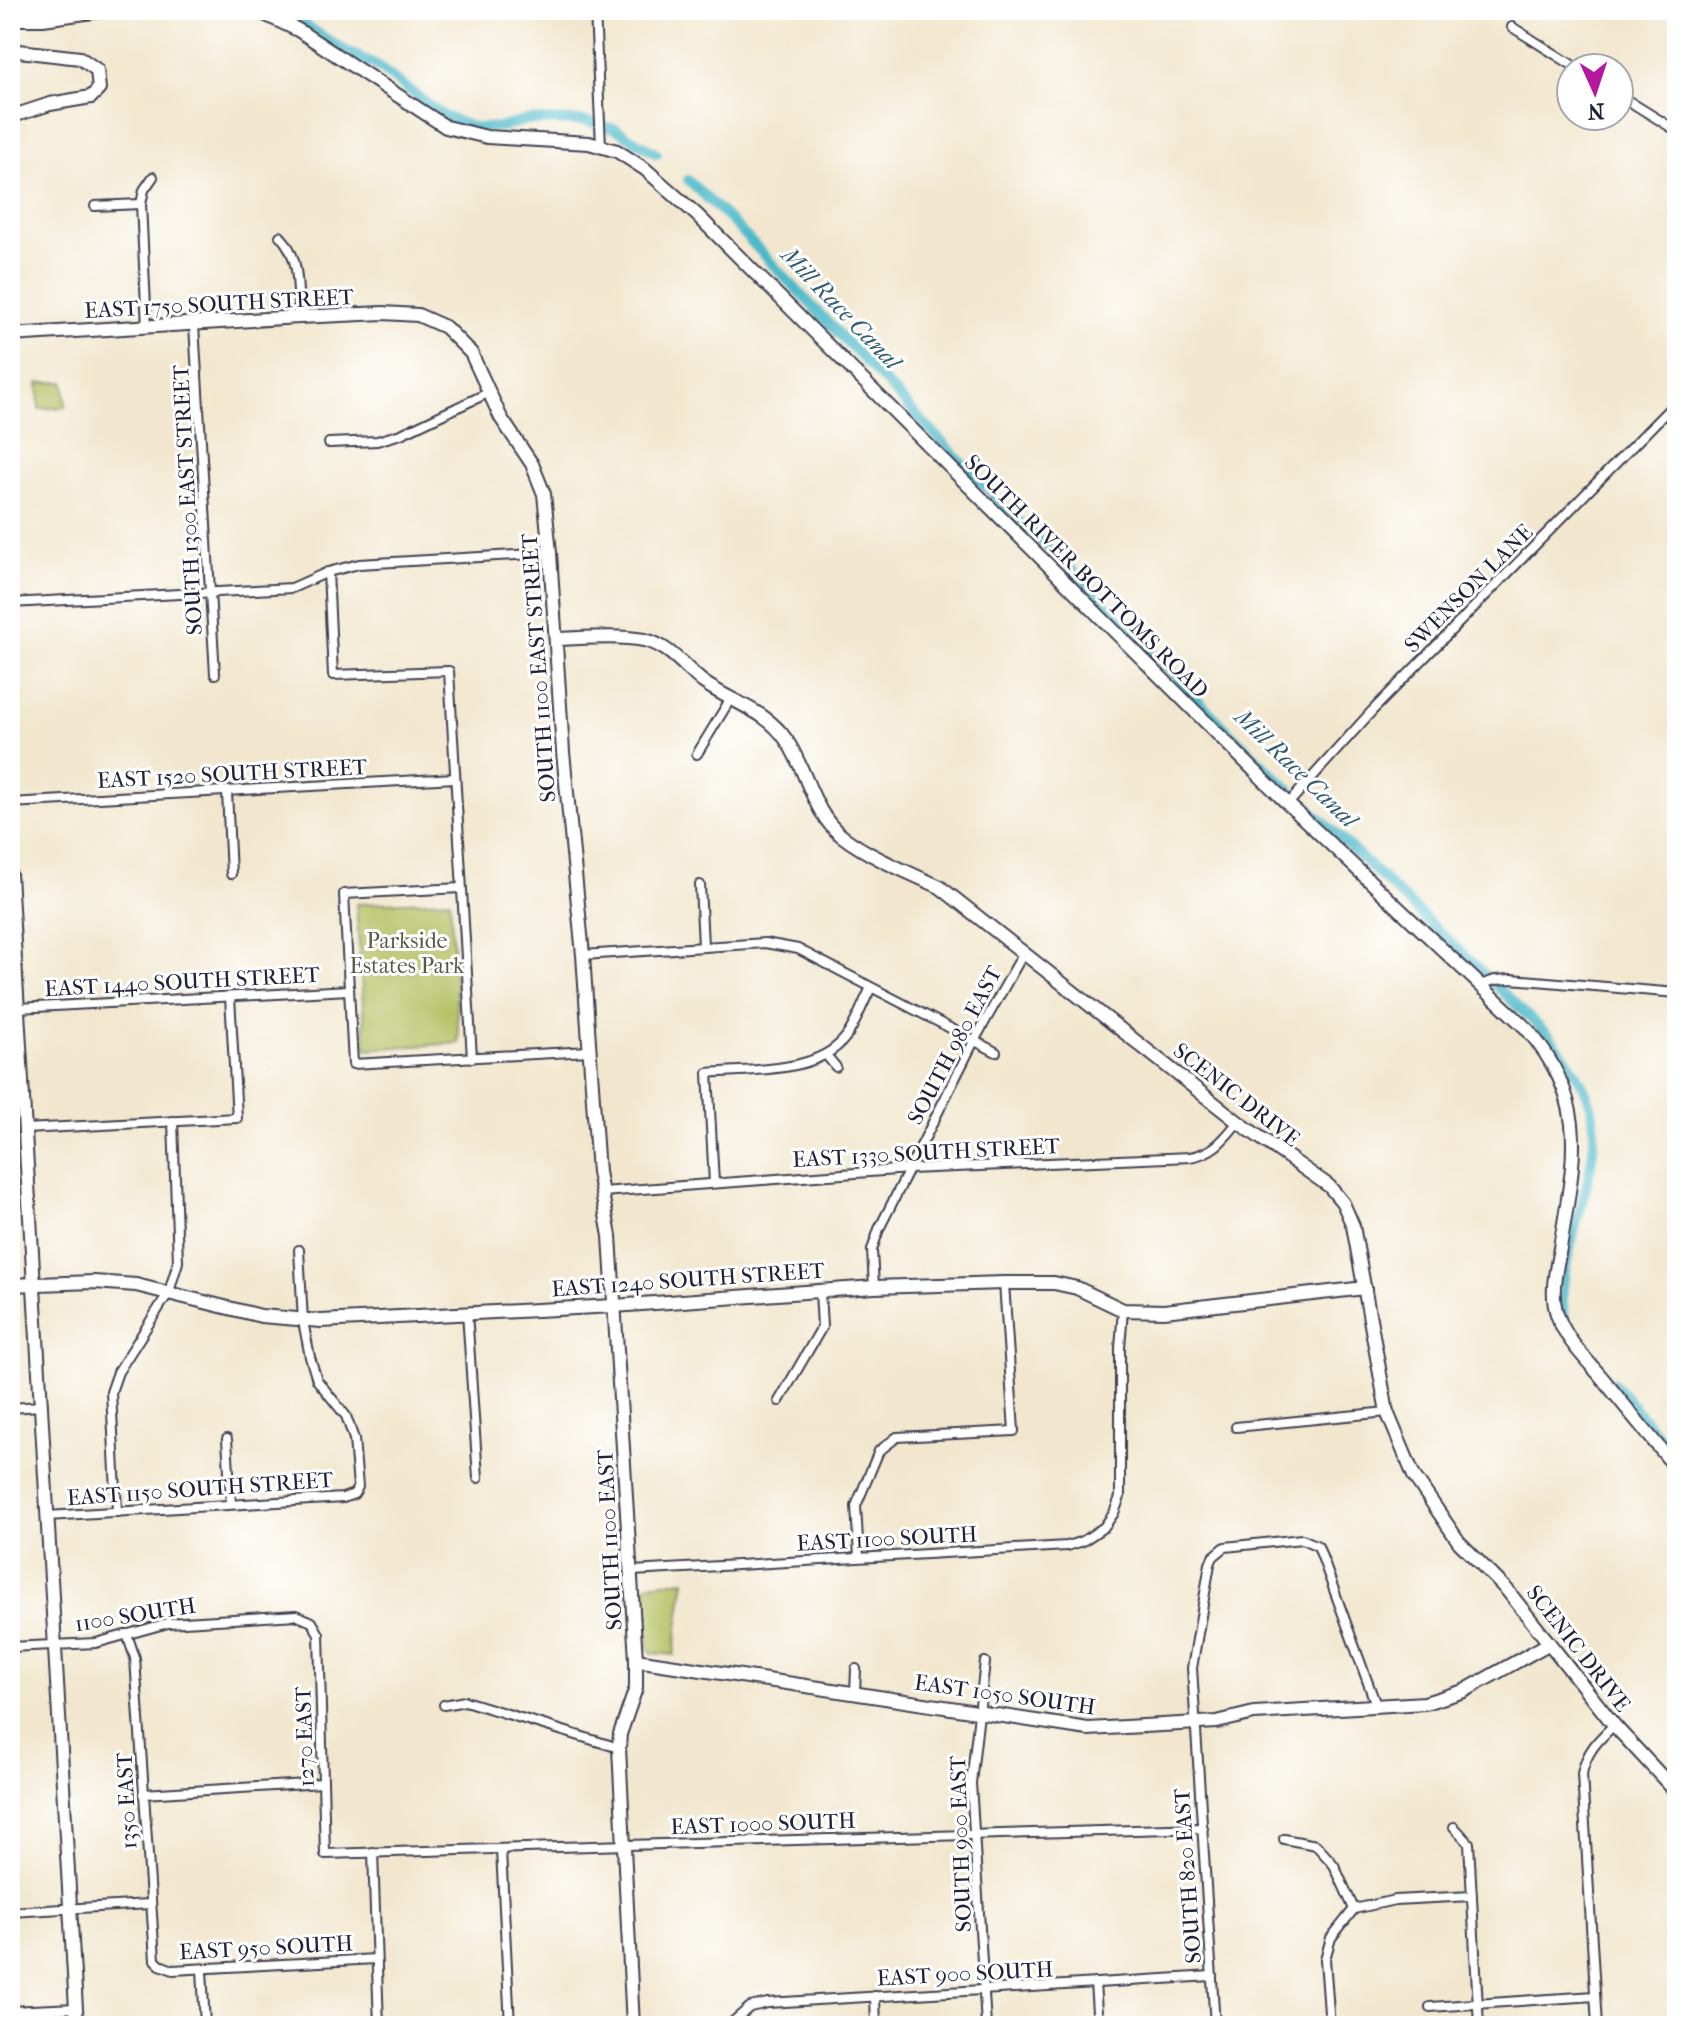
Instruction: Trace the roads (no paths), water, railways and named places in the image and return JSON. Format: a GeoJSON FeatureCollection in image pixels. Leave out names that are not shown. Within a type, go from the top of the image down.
{"type":"FeatureCollection","features":[{"type":"Feature","properties":{"kind":"street"},"geometry":{"type":"LineString","coordinates":[[10,19],[43,19],[107,10]]}},
{"type":"Feature","properties":{"kind":"street","name":"SOUTH RIVER BOTTOMS ROAD"},"geometry":{"type":"LineString","coordinates":[[256,10],[298,30],[446,127],[487,137],[601,146],[624,155],[645,169],[697,215],[1290,802],[1488,983],[1540,1043],[1553,1063],[1570,1108],[1575,1156],[1554,1283],[1554,1304],[1561,1325],[1572,1343],[1677,1469]]}},
{"type":"Feature","properties":{"kind":"street"},"geometry":{"type":"LineString","coordinates":[[595,10],[601,146]]}},
{"type":"Feature","properties":{"kind":"street"},"geometry":{"type":"LineString","coordinates":[[1512,27],[1555,54]]}},
{"type":"Feature","properties":{"kind":"street"},"geometry":{"type":"LineString","coordinates":[[10,50],[80,58],[97,70],[100,80],[99,89],[91,97],[50,104],[10,117]]}},
{"type":"Feature","properties":{"kind":"street"},"geometry":{"type":"LineString","coordinates":[[1635,105],[1677,131]]}},
{"type":"Feature","properties":{"kind":"street"},"geometry":{"type":"LineString","coordinates":[[147,327],[141,204],[144,190],[153,177]]}},
{"type":"Feature","properties":{"kind":"street"},"geometry":{"type":"LineString","coordinates":[[95,206],[141,204]]}},
{"type":"Feature","properties":{"kind":"street"},"geometry":{"type":"LineString","coordinates":[[280,236],[290,246],[295,258],[299,317]]}},
{"type":"Feature","properties":{"kind":"street","name":"EAST 1750 SOUTH STREET"},"geometry":{"type":"LineString","coordinates":[[10,335],[383,313],[418,315],[429,320]]}},
{"type":"Feature","properties":{"kind":"street","name":"SOUTH 1100 EAST STREET"},"geometry":{"type":"LineString","coordinates":[[429,320],[445,327],[471,353],[501,418],[532,464],[544,494],[589,1051]]}},
{"type":"Feature","properties":{"kind":"street","name":"SOUTH 1300 EAST STREET"},"geometry":{"type":"LineString","coordinates":[[194,325],[215,674]]}},
{"type":"Feature","properties":{"kind":"street"},"geometry":{"type":"LineString","coordinates":[[329,443],[377,441],[401,434],[490,392]]}},
{"type":"Feature","properties":{"kind":"street","name":"SWENSON LANE"},"geometry":{"type":"LineString","coordinates":[[1290,802],[1372,711],[1677,401]]}},
{"type":"Feature","properties":{"kind":"street"},"geometry":{"type":"LineString","coordinates":[[10,603],[292,588],[328,572],[359,564],[550,553]]}},
{"type":"Feature","properties":{"kind":"street"},"geometry":{"type":"LineString","coordinates":[[328,572],[333,675],[449,671],[472,1058]]}},
{"type":"Feature","properties":{"kind":"street","name":"SCENIC DRIVE"},"geometry":{"type":"LineString","coordinates":[[558,639],[621,638],[647,641],[669,651],[704,682],[751,707],[770,721],[786,739],[803,767],[815,800],[841,836],[897,868],[940,887],[1238,1122],[1329,1186],[1343,1203],[1353,1226],[1387,1412],[1414,1476],[1459,1542],[1507,1590],[1614,1725],[1677,1793]]}},
{"type":"Feature","properties":{"kind":"street"},"geometry":{"type":"LineString","coordinates":[[697,754],[731,698]]}},
{"type":"Feature","properties":{"kind":"street","name":"EAST 1520 SOUTH STREET"},"geometry":{"type":"LineString","coordinates":[[10,803],[455,778]]}},
{"type":"Feature","properties":{"kind":"street"},"geometry":{"type":"LineString","coordinates":[[227,792],[231,874]]}},
{"type":"Feature","properties":{"kind":"street"},"geometry":{"type":"LineString","coordinates":[[10,874],[77,2026]]}},
{"type":"Feature","properties":{"kind":"street"},"geometry":{"type":"LineString","coordinates":[[700,885],[703,946]]}},
{"type":"Feature","properties":{"kind":"street"},"geometry":{"type":"LineString","coordinates":[[461,888],[344,894],[353,1064],[589,1051]]}},
{"type":"Feature","properties":{"kind":"street"},"geometry":{"type":"LineString","coordinates":[[583,955],[765,943],[798,949],[996,1052]]}},
{"type":"Feature","properties":{"kind":"street","name":"SOUTH 980 EAST"},"geometry":{"type":"LineString","coordinates":[[874,1287],[872,1250],[879,1229],[974,1041],[1023,954]]}},
{"type":"Feature","properties":{"kind":"street"},"geometry":{"type":"LineString","coordinates":[[1488,983],[1511,979],[1677,993]]}},
{"type":"Feature","properties":{"kind":"street"},"geometry":{"type":"LineString","coordinates":[[714,1183],[708,1073],[799,1065],[826,1055],[845,1038],[871,988]]}},
{"type":"Feature","properties":{"kind":"street","name":"EAST 1440 SOUTH STREET"},"geometry":{"type":"LineString","coordinates":[[18,1008],[349,990]]}},
{"type":"Feature","properties":{"kind":"street"},"geometry":{"type":"LineString","coordinates":[[25,1129],[237,1118],[230,997]]}},
{"type":"Feature","properties":{"kind":"street","name":"SOUTH 1100 EAST"},"geometry":{"type":"LineString","coordinates":[[589,1051],[598,1172],[610,1236],[632,1571],[636,1688],[620,1734],[619,1748],[633,2026]]}},
{"type":"Feature","properties":{"kind":"street"},"geometry":{"type":"LineString","coordinates":[[826,1055],[836,1067]]}},
{"type":"Feature","properties":{"kind":"street"},"geometry":{"type":"LineString","coordinates":[[117,1512],[111,1392],[118,1372],[169,1292],[178,1262],[173,1121]]}},
{"type":"Feature","properties":{"kind":"street","name":"EAST 1330 SOUTH STREET"},"geometry":{"type":"LineString","coordinates":[[602,1192],[909,1169],[1190,1157],[1218,1146],[1238,1122]]}},
{"type":"Feature","properties":{"kind":"street"},"geometry":{"type":"LineString","coordinates":[[299,1250],[303,1321]]}},
{"type":"Feature","properties":{"kind":"street","name":"EAST 1240 SOUTH STREET"},"geometry":{"type":"LineString","coordinates":[[10,1285],[114,1283],[169,1292],[238,1311],[303,1321],[614,1306],[874,1287],[1004,1283],[1054,1283],[1077,1288],[1123,1310],[1164,1311],[1365,1288]]}},
{"type":"Feature","properties":{"kind":"street"},"geometry":{"type":"LineString","coordinates":[[859,1557],[856,1506],[879,1451],[897,1437],[1014,1431],[1004,1283]]}},
{"type":"Feature","properties":{"kind":"street"},"geometry":{"type":"LineString","coordinates":[[779,1401],[822,1327],[820,1291]]}},
{"type":"Feature","properties":{"kind":"street","name":"EAST 1100 SOUTH"},"geometry":{"type":"LineString","coordinates":[[632,1571],[1067,1546],[1091,1538],[1109,1522],[1118,1506],[1122,1487],[1120,1348],[1123,1310]]}},
{"type":"Feature","properties":{"kind":"street"},"geometry":{"type":"LineString","coordinates":[[467,1312],[478,1478]]}},
{"type":"Feature","properties":{"kind":"street","name":"EAST 1150 SOUTH STREET"},"geometry":{"type":"LineString","coordinates":[[47,1516],[343,1498],[354,1494],[358,1487],[354,1439],[346,1416],[317,1380],[303,1321]]}},
{"type":"Feature","properties":{"kind":"street"},"geometry":{"type":"LineString","coordinates":[[10,1408],[41,1406]]}},
{"type":"Feature","properties":{"kind":"street"},"geometry":{"type":"LineString","coordinates":[[1236,1427],[1387,1412]]}},
{"type":"Feature","properties":{"kind":"street"},"geometry":{"type":"LineString","coordinates":[[227,1439],[231,1504]]}},
{"type":"Feature","properties":{"kind":"street","name":"SOUTH 820 EAST"},"geometry":{"type":"LineString","coordinates":[[1215,2026],[1193,1661],[1210,1564],[1218,1551],[1225,1547],[1302,1539],[1318,1546],[1376,1705]]}},
{"type":"Feature","properties":{"kind":"street","name":"1100 SOUTH"},"geometry":{"type":"LineString","coordinates":[[10,1647],[96,1643],[168,1623],[296,1615],[312,1622]]}},
{"type":"Feature","properties":{"kind":"street","name":"1270 EAST"},"geometry":{"type":"LineString","coordinates":[[312,1622],[319,1634],[325,1854]]}},
{"type":"Feature","properties":{"kind":"street","name":"1350 EAST"},"geometry":{"type":"LineString","coordinates":[[127,1634],[135,1658],[153,1951],[160,1965]]}},
{"type":"Feature","properties":{"kind":"street","name":"EAST 1050 SOUTH"},"geometry":{"type":"LineString","coordinates":[[636,1660],[1088,1729],[1217,1722],[1254,1713],[1407,1705],[1447,1697],[1487,1680],[1548,1644]]}},
{"type":"Feature","properties":{"kind":"street","name":"SOUTH 900 EAST"},"geometry":{"type":"LineString","coordinates":[[985,1662],[971,1783],[986,2026]]}},
{"type":"Feature","properties":{"kind":"street"},"geometry":{"type":"LineString","coordinates":[[855,1693],[856,1669]]}},
{"type":"Feature","properties":{"kind":"street"},"geometry":{"type":"LineString","coordinates":[[444,1705],[465,1701],[619,1748]]}},
{"type":"Feature","properties":{"kind":"street"},"geometry":{"type":"LineString","coordinates":[[1597,2026],[1582,1774],[1593,1745],[1614,1725]]}},
{"type":"Feature","properties":{"kind":"street"},"geometry":{"type":"LineString","coordinates":[[143,1794],[323,1783]]}},
{"type":"Feature","properties":{"kind":"street"},"geometry":{"type":"LineString","coordinates":[[1454,1827],[1469,1843],[1479,2026]]}},
{"type":"Feature","properties":{"kind":"street","name":"EAST 1000 SOUTH"},"geometry":{"type":"LineString","coordinates":[[325,1854],[1203,1828]]}},
{"type":"Feature","properties":{"kind":"street"},"geometry":{"type":"LineString","coordinates":[[1284,1839],[1316,1845],[1334,1865],[1354,1909]]}},
{"type":"Feature","properties":{"kind":"street"},"geometry":{"type":"LineString","coordinates":[[501,1850],[510,2026]]}},
{"type":"Feature","properties":{"kind":"street"},"geometry":{"type":"LineString","coordinates":[[373,1852],[379,2026]]}},
{"type":"Feature","properties":{"kind":"street"},"geometry":{"type":"LineString","coordinates":[[1330,2026],[1325,1959],[1331,1938],[1354,1909],[1395,1900],[1472,1896]]}},
{"type":"Feature","properties":{"kind":"street"},"geometry":{"type":"LineString","coordinates":[[10,1912],[150,1904]]}},
{"type":"Feature","properties":{"kind":"street","name":"EAST 950 SOUTH"},"geometry":{"type":"LineString","coordinates":[[160,1965],[173,1970],[376,1959]]}},
{"type":"Feature","properties":{"kind":"street"},"geometry":{"type":"LineString","coordinates":[[202,1969],[205,2026]]}},
{"type":"Feature","properties":{"kind":"street","name":"EAST 900 SOUTH"},"geometry":{"type":"LineString","coordinates":[[728,2026],[743,2011],[758,2004],[1212,1976]]}},
{"type":"Feature","properties":{"kind":"street"},"geometry":{"type":"LineString","coordinates":[[1095,1983],[1098,2026]]}},
{"type":"Feature","properties":{"kind":"street"},"geometry":{"type":"LineString","coordinates":[[875,1996],[876,2026]]}},
{"type":"Feature","properties":{"kind":"street"},"geometry":{"type":"LineString","coordinates":[[1430,2007],[1595,1996]]}},
{"type":"Feature","properties":{"kind":"street"},"geometry":{"type":"LineString","coordinates":[[10,2011],[76,2008]]}},
{"type":"Feature","properties":{"kind":"waterway","name":"Mill Race Canal"},"geometry":{"type":"LineString","coordinates":[[282,10],[341,48],[377,66],[444,116],[474,128],[502,127],[527,120],[585,121],[616,129],[657,154]]}},
{"type":"Feature","properties":{"kind":"waterway","name":"Mill Race Canal"},"geometry":{"type":"LineString","coordinates":[[688,180],[736,226],[1012,515],[1066,564],[1228,731],[1551,1038],[1585,1090],[1594,1125],[1589,1172],[1564,1282],[1563,1301],[1568,1330]]}},
{"type":"Feature","properties":{"kind":"waterway","name":"Mill Race Canal"},"geometry":{"type":"LineString","coordinates":[[1613,1382],[1677,1458]]}},
{"type":"Feature","properties":{"kind":"park label","name":"Parkside Estates Park"},"geometry":{"type":"Point","coordinates":[407,952]}}]}
